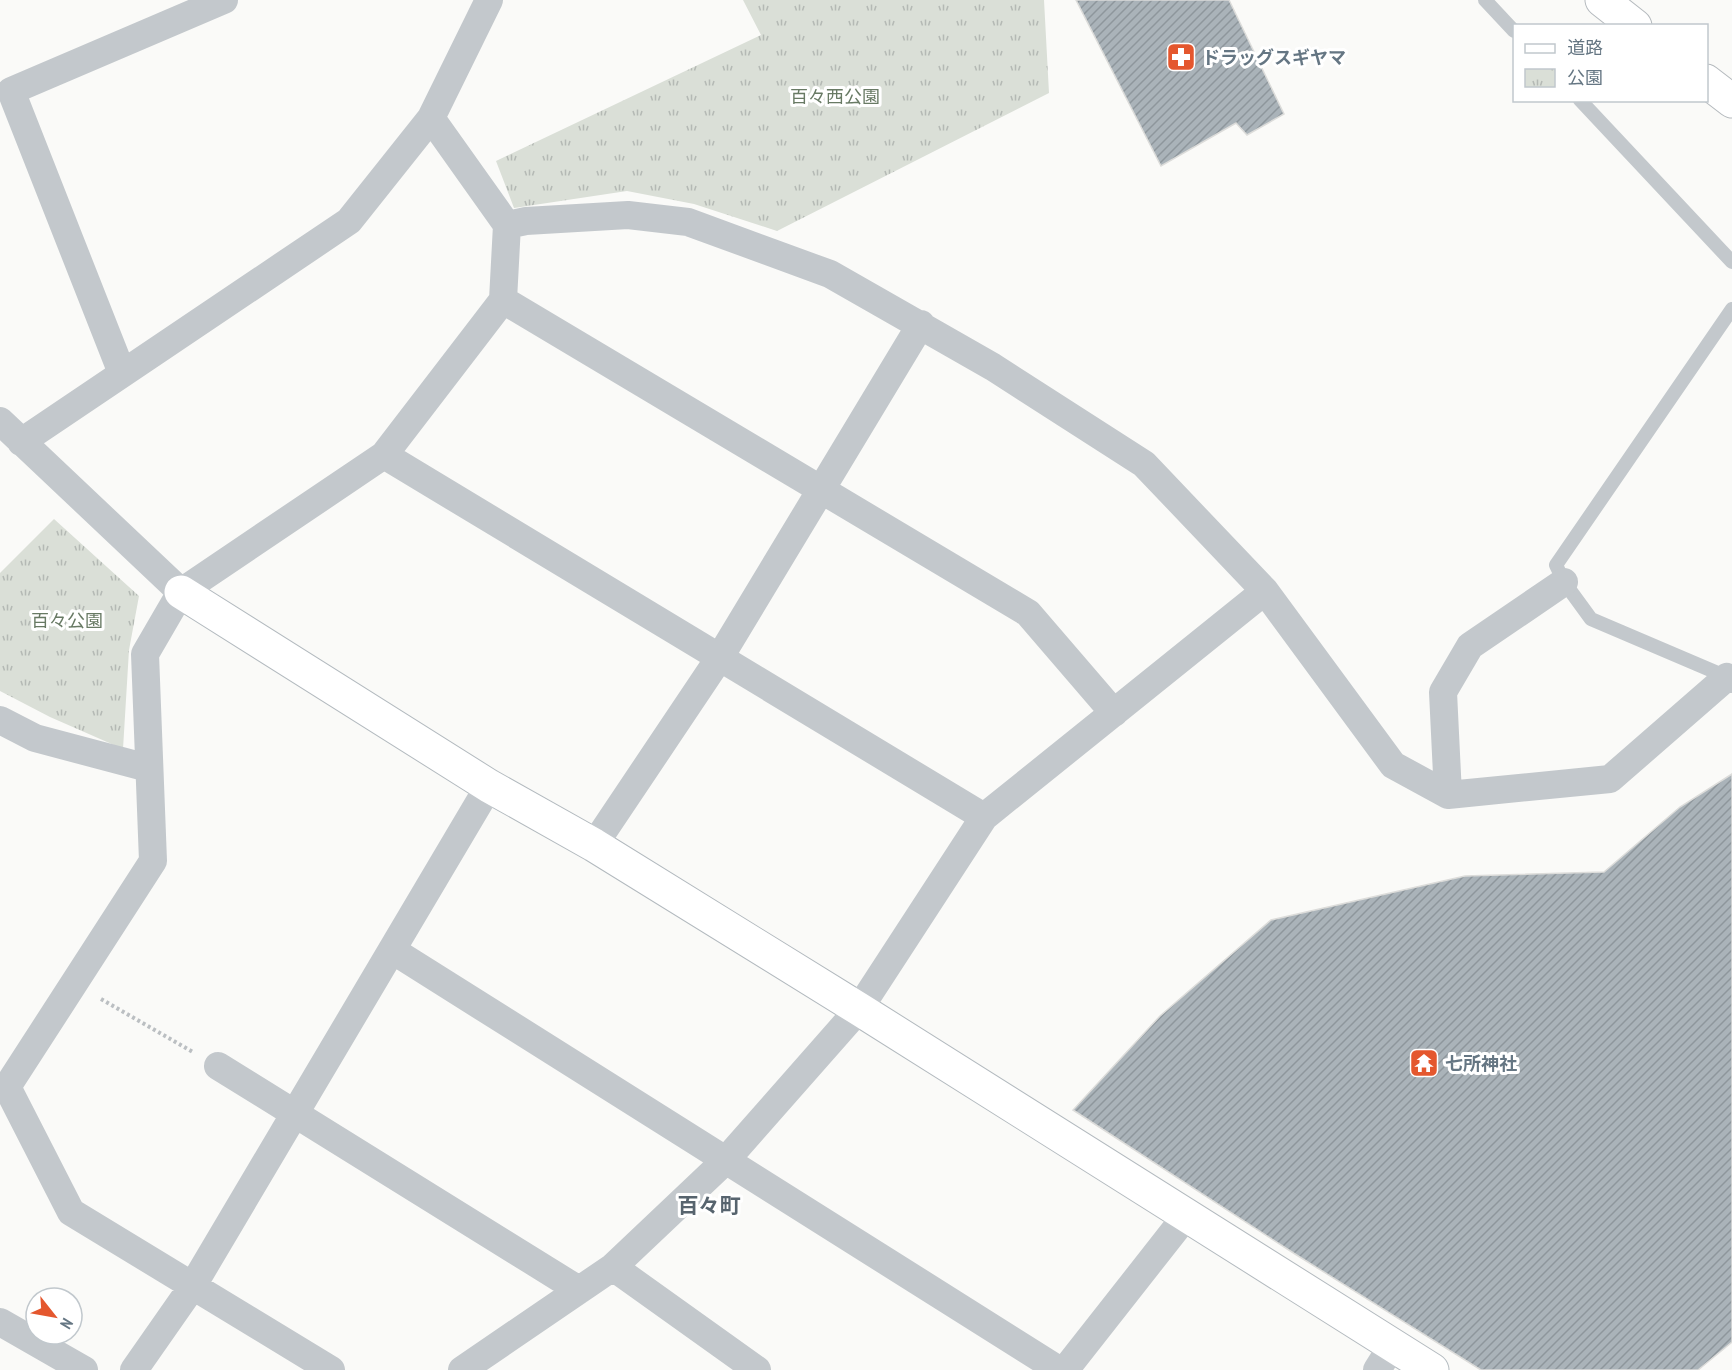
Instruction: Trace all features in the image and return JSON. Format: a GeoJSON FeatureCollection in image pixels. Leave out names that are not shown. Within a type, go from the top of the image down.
{"type":"FeatureCollection","features":[{"type":"Feature","properties":{"kind":"street"},"geometry":{"type":"LineString","coordinates":[[122,373],[11,91],[224,0]]}},
{"type":"Feature","properties":{"kind":"street"},"geometry":{"type":"LineString","coordinates":[[21,442],[349,221],[430,118],[489,0]]}},
{"type":"Feature","properties":{"kind":"street"},"geometry":{"type":"LineString","coordinates":[[1602,0],[1632,24]]}},
{"type":"Feature","properties":{"kind":"street"},"geometry":{"type":"LineString","coordinates":[[1708,82],[1732,100]]}},
{"type":"Feature","properties":{"kind":"street"},"geometry":{"type":"LineString","coordinates":[[331,1370],[71,1212],[7,1087],[153,861],[145,654],[181,592],[384,455],[503,300],[507,225],[430,118]]}},
{"type":"Feature","properties":{"kind":"street"},"geometry":{"type":"LineString","coordinates":[[507,225],[526,221],[628,215],[688,222],[830,274],[921,324],[1144,464],[1265,591],[1393,765],[1448,795],[1610,779],[1729,678]]}},
{"type":"Feature","properties":{"kind":"street"},"geometry":{"type":"LineString","coordinates":[[503,300],[1028,613],[1114,713]]}},
{"type":"Feature","properties":{"kind":"street"},"geometry":{"type":"LineString","coordinates":[[594,845],[720,657],[921,324]]}},
{"type":"Feature","properties":{"kind":"street"},"geometry":{"type":"LineString","coordinates":[[0,421],[181,592],[489,786],[594,845],[859,1009],[1186,1215],[1385,1358],[1432,1370]]}},
{"type":"Feature","properties":{"kind":"street"},"geometry":{"type":"LineString","coordinates":[[384,455],[984,817]]}},
{"type":"Feature","properties":{"kind":"street"},"geometry":{"type":"LineString","coordinates":[[1448,795],[1443,692],[1470,646],[1564,582]]}},
{"type":"Feature","properties":{"kind":"street"},"geometry":{"type":"LineString","coordinates":[[462,1370],[613,1267],[726,1160],[859,1009],[984,817],[1265,591]]}},
{"type":"Feature","properties":{"kind":"street"},"geometry":{"type":"LineString","coordinates":[[0,720],[35,738],[148,768]]}},
{"type":"Feature","properties":{"kind":"street"},"geometry":{"type":"LineString","coordinates":[[134,1370],[192,1287],[489,786]]}},
{"type":"Feature","properties":{"kind":"street"},"geometry":{"type":"LineString","coordinates":[[392,950],[1059,1370]]}},
{"type":"Feature","properties":{"kind":"street"},"geometry":{"type":"LineString","coordinates":[[218,1066],[296,1112],[579,1290]]}},
{"type":"Feature","properties":{"kind":"street"},"geometry":{"type":"LineString","coordinates":[[1065,1370],[1186,1215]]}},
{"type":"Feature","properties":{"kind":"street"},"geometry":{"type":"LineString","coordinates":[[613,1267],[757,1370]]}},
{"type":"Feature","properties":{"kind":"street"},"geometry":{"type":"LineString","coordinates":[[0,1322],[84,1370]]}},
{"type":"Feature","properties":{"kind":"lane"},"geometry":{"type":"LineString","coordinates":[[1485,0],[1513,29]]}},
{"type":"Feature","properties":{"kind":"lane"},"geometry":{"type":"LineString","coordinates":[[1582,102],[1732,262]]}},
{"type":"Feature","properties":{"kind":"lane"},"geometry":{"type":"LineString","coordinates":[[1729,678],[1591,619],[1564,582],[1556,565],[1732,309]]}},
{"type":"Feature","properties":{"kind":"path"},"geometry":{"type":"LineString","coordinates":[[74,984],[218,1066]]}},
{"type":"Feature","properties":{"kind":"green space","name":"百々西公園"},"geometry":{"type":"Polygon","coordinates":[[[743,0],[1044,0],[1049,93],[777,231],[694,204],[627,191],[514,208],[496,161],[761,35],[743,0]]]}},
{"type":"Feature","properties":{"kind":"green space","name":"百々公園"},"geometry":{"type":"Polygon","coordinates":[[[54,519],[139,596],[129,650],[123,749],[50,717],[0,691],[0,573],[54,519]]]}},
{"type":"Feature","properties":{"kind":"building","name":"ドラッグスギヤマ"},"geometry":{"type":"Polygon","coordinates":[[[1076,0],[1229,0],[1284,114],[1247,135],[1236,123],[1161,166],[1076,0]]]}},
{"type":"Feature","properties":{"kind":"building","name":"七所神社"},"geometry":{"type":"Polygon","coordinates":[[[1732,774],[1732,1342],[1698,1370],[1481,1370],[1295,1254],[1073,1110],[1160,1016],[1271,920],[1465,876],[1604,872],[1680,807],[1732,774]]]}},
{"type":"Feature","properties":{"kind":"place","name":"ドラッグスギヤマ"},"geometry":{"type":"Point","coordinates":[1181,57]}},
{"type":"Feature","properties":{"kind":"place","name":"七所神社"},"geometry":{"type":"Point","coordinates":[1424,1063]}},
{"type":"Feature","properties":{"kind":"district","name":"百々町"},"geometry":{"type":"Point","coordinates":[709,1205]}}]}
